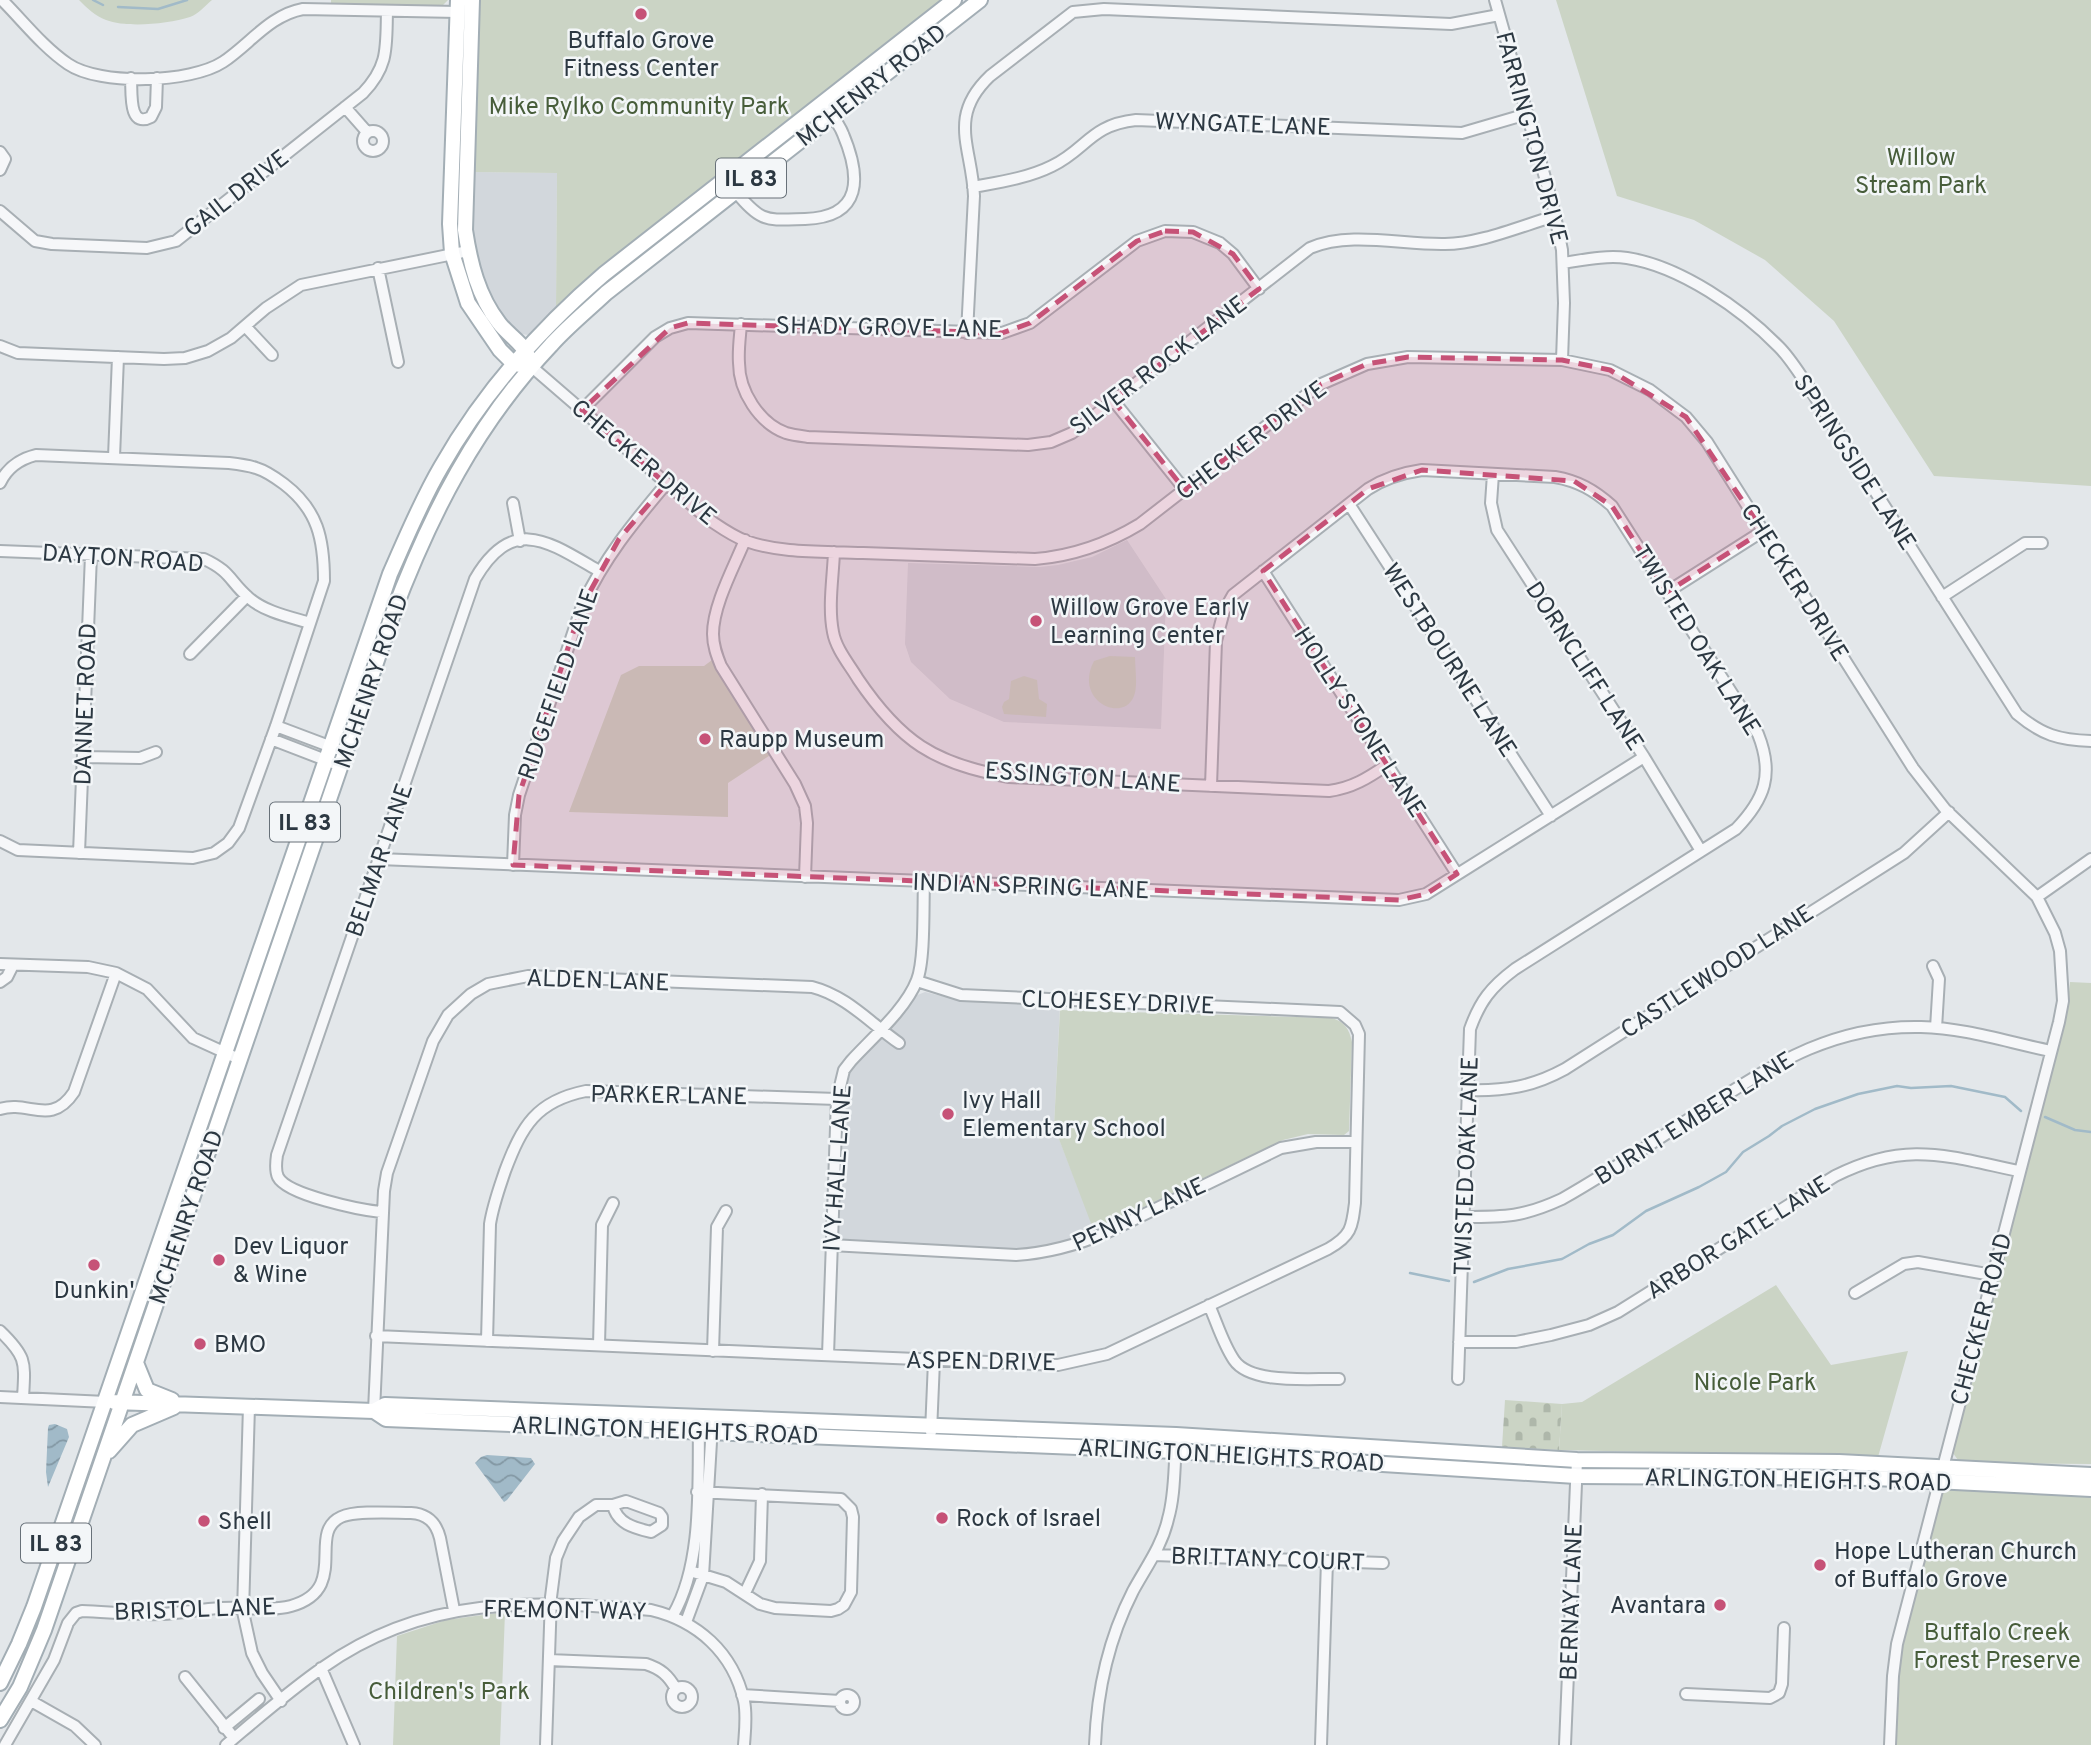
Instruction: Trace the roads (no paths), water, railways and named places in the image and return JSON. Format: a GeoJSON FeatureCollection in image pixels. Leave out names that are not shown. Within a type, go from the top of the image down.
{"type":"FeatureCollection","features":[{"type":"Feature","properties":{"kind":"main road"},"geometry":{"type":"LineString","coordinates":[[472,0],[465,230],[468,251],[474,276],[497,321],[525,350],[532,367]]}},
{"type":"Feature","properties":{"kind":"main road","name":"MCHENRY ROAD"},"geometry":{"type":"LineString","coordinates":[[0,1683],[34,1607],[390,574],[413,521],[457,440],[513,363],[572,302],[604,274],[954,0]]}},
{"type":"Feature","properties":{"kind":"main road","name":"MCHENRY ROAD"},"geometry":{"type":"LineString","coordinates":[[0,1720],[30,1666],[123,1403],[392,616],[442,497],[472,447],[511,392],[551,344],[606,293],[980,0]]}},
{"type":"Feature","properties":{"kind":"main road"},"geometry":{"type":"LineString","coordinates":[[458,6],[450,224],[452,253],[468,303],[500,350],[513,363],[532,367]]}},
{"type":"Feature","properties":{"kind":"main road"},"geometry":{"type":"LineString","coordinates":[[136,1363],[147,1390],[183,1404]]}},
{"type":"Feature","properties":{"kind":"main road","name":"ARLINGTON HEIGHTS ROAD"},"geometry":{"type":"LineString","coordinates":[[106,1402],[374,1411],[386,1405],[705,1416],[1176,1435],[1577,1460],[1839,1462],[2091,1475]]}},
{"type":"Feature","properties":{"kind":"main road"},"geometry":{"type":"LineString","coordinates":[[101,1461],[132,1425],[183,1404]]}},
{"type":"Feature","properties":{"kind":"main road","name":"ARLINGTON HEIGHTS ROAD"},"geometry":{"type":"LineString","coordinates":[[374,1411],[386,1419],[1175,1451],[1576,1476],[1875,1478],[2091,1489]]}},
{"type":"Feature","properties":{"kind":"main road"},"geometry":{"type":"LineString","coordinates":[[1006,1444],[1008,1439],[1059,1430]]}},
{"type":"Feature","properties":{"kind":"street","name":"FARRINGTON DRIVE"},"geometry":{"type":"LineString","coordinates":[[1495,0],[1555,216],[1563,263],[1562,360]]}},
{"type":"Feature","properties":{"kind":"street"},"geometry":{"type":"LineString","coordinates":[[3,6],[69,65],[93,75],[131,78],[183,77],[212,69],[290,11],[387,11],[458,6]]}},
{"type":"Feature","properties":{"kind":"street"},"geometry":{"type":"LineString","coordinates":[[967,333],[974,187],[964,139],[964,120],[979,87],[990,76],[1073,12],[1104,9],[1451,24],[1499,15]]}},
{"type":"Feature","properties":{"kind":"street","name":"GAIL DRIVE"},"geometry":{"type":"LineString","coordinates":[[0,211],[35,241],[52,244],[161,246],[176,241],[363,93],[382,70],[386,55],[387,11]]}},
{"type":"Feature","properties":{"kind":"street"},"geometry":{"type":"LineString","coordinates":[[131,78],[133,112],[141,120],[151,117],[155,111],[157,78]]}},
{"type":"Feature","properties":{"kind":"street"},"geometry":{"type":"LineString","coordinates":[[735,191],[759,216],[769,220],[824,219],[842,209],[853,194],[855,175],[843,132],[822,102]]}},
{"type":"Feature","properties":{"kind":"street"},"geometry":{"type":"LineString","coordinates":[[345,107],[367,132]]}},
{"type":"Feature","properties":{"kind":"street","name":"WYNGATE LANE"},"geometry":{"type":"LineString","coordinates":[[974,187],[1036,173],[1055,165],[1104,127],[1117,122],[1136,120],[1462,133],[1527,114]]}},
{"type":"Feature","properties":{"kind":"street"},"geometry":{"type":"LineString","coordinates":[[0,152],[5,159],[0,170]]}},
{"type":"Feature","properties":{"kind":"street","name":"SILVER ROCK LANE"},"geometry":{"type":"LineString","coordinates":[[741,324],[738,365],[742,386],[751,403],[764,418],[785,433],[808,438],[1028,445],[1051,442],[1072,433],[1259,289],[1304,251],[1327,242],[1343,240],[1456,243],[1555,216]]}},
{"type":"Feature","properties":{"kind":"street","name":"SHADY GROVE LANE"},"geometry":{"type":"LineString","coordinates":[[582,410],[655,337],[670,328],[688,323],[1002,333],[1030,323],[1137,241],[1165,231],[1193,232],[1220,243],[1233,254],[1259,289]]}},
{"type":"Feature","properties":{"kind":"street"},"geometry":{"type":"LineString","coordinates":[[0,346],[18,353],[186,358],[208,351],[231,338],[275,301],[301,285],[468,251]]}},
{"type":"Feature","properties":{"kind":"street","name":"SPRINGSIDE LANE"},"geometry":{"type":"LineString","coordinates":[[1563,263],[1608,257],[1645,262],[1693,282],[1727,302],[1781,348],[2017,714],[2041,733],[2091,741]]}},
{"type":"Feature","properties":{"kind":"street"},"geometry":{"type":"LineString","coordinates":[[378,268],[398,362]]}},
{"type":"Feature","properties":{"kind":"street"},"geometry":{"type":"LineString","coordinates":[[245,326],[272,355]]}},
{"type":"Feature","properties":{"kind":"street"},"geometry":{"type":"LineString","coordinates":[[114,457],[118,357]]}},
{"type":"Feature","properties":{"kind":"street","name":"CHECKER DRIVE"},"geometry":{"type":"LineString","coordinates":[[532,367],[708,519],[745,540],[775,548],[834,552],[1035,559],[1076,554],[1114,540],[1185,490],[1319,385],[1367,364],[1408,357],[1562,360],[1610,370],[1650,390],[1686,417],[1707,442],[1913,768],[1949,812],[2037,897]]}},
{"type":"Feature","properties":{"kind":"street"},"geometry":{"type":"LineString","coordinates":[[1113,401],[1185,490]]}},
{"type":"Feature","properties":{"kind":"street"},"geometry":{"type":"LineString","coordinates":[[0,483],[11,468],[28,457],[45,455],[229,463],[257,468],[299,495],[313,515],[324,558],[324,581],[276,726],[239,828],[228,843],[214,853],[193,858],[18,850],[0,841]]}},
{"type":"Feature","properties":{"kind":"street","name":"TWISTED OAK LANE"},"geometry":{"type":"LineString","coordinates":[[1211,786],[1218,628],[1233,596],[1263,570],[1383,480],[1404,472],[1422,470],[1555,477],[1574,481],[1595,491],[1612,506],[1758,734],[1765,751],[1765,785],[1754,808],[1736,829],[1496,983],[1483,999],[1470,1029],[1458,1379]]}},
{"type":"Feature","properties":{"kind":"street","name":"DORNCLIFF LANE"},"geometry":{"type":"LineString","coordinates":[[1493,474],[1491,503],[1497,530],[1644,757],[1701,851]]}},
{"type":"Feature","properties":{"kind":"street","name":"RIDGEFIELD LANE"},"geometry":{"type":"LineString","coordinates":[[513,865],[515,814],[519,795],[582,606],[619,539],[666,484]]}},
{"type":"Feature","properties":{"kind":"street"},"geometry":{"type":"LineString","coordinates":[[513,503],[520,541],[537,538],[599,571]]}},
{"type":"Feature","properties":{"kind":"street","name":"WESTBOURNE LANE"},"geometry":{"type":"LineString","coordinates":[[1349,504],[1550,816]]}},
{"type":"Feature","properties":{"kind":"street"},"geometry":{"type":"LineString","coordinates":[[1667,592],[1763,531]]}},
{"type":"Feature","properties":{"kind":"street"},"geometry":{"type":"LineString","coordinates":[[745,540],[715,616],[714,649],[721,666],[796,784],[805,806],[805,877]]}},
{"type":"Feature","properties":{"kind":"street","name":"BELMAR LANE"},"geometry":{"type":"LineString","coordinates":[[381,1212],[348,1208],[284,1185],[278,1177],[277,1155],[475,579],[494,553],[506,545],[520,541]]}},
{"type":"Feature","properties":{"kind":"street"},"geometry":{"type":"LineString","coordinates":[[1942,597],[2025,543],[2042,543]]}},
{"type":"Feature","properties":{"kind":"street","name":"DAYTON ROAD"},"geometry":{"type":"LineString","coordinates":[[0,551],[204,559],[221,567],[247,596],[263,608],[310,623]]}},
{"type":"Feature","properties":{"kind":"street","name":"ESSINGTON LANE"},"geometry":{"type":"LineString","coordinates":[[834,552],[831,617],[839,650],[876,705],[895,727],[944,761],[1009,777],[1329,791],[1346,789],[1387,765]]}},
{"type":"Feature","properties":{"kind":"street","name":"DANNET ROAD"},"geometry":{"type":"LineString","coordinates":[[79,853],[91,555]]}},
{"type":"Feature","properties":{"kind":"street","name":"HOLLY STONE LANE"},"geometry":{"type":"LineString","coordinates":[[1263,570],[1457,874]]}},
{"type":"Feature","properties":{"kind":"street"},"geometry":{"type":"LineString","coordinates":[[190,654],[247,596]]}},
{"type":"Feature","properties":{"kind":"street"},"geometry":{"type":"LineString","coordinates":[[276,726],[329,754]]}},
{"type":"Feature","properties":{"kind":"street"},"geometry":{"type":"LineString","coordinates":[[271,739],[344,759]]}},
{"type":"Feature","properties":{"kind":"street"},"geometry":{"type":"LineString","coordinates":[[83,757],[140,758],[156,752]]}},
{"type":"Feature","properties":{"kind":"street","name":"INDIAN SPRING LANE"},"geometry":{"type":"LineString","coordinates":[[379,859],[1399,900],[1426,894],[1644,757]]}},
{"type":"Feature","properties":{"kind":"street","name":"CASTLEWOOD LANE"},"geometry":{"type":"LineString","coordinates":[[1468,1090],[1516,1089],[1545,1080],[1565,1069],[1904,853],[1949,812]]}},
{"type":"Feature","properties":{"kind":"street"},"geometry":{"type":"LineString","coordinates":[[2037,897],[2091,859]]}},
{"type":"Feature","properties":{"kind":"street","name":"IVY HALL LANE"},"geometry":{"type":"LineString","coordinates":[[828,1355],[837,1099],[844,1070],[902,1005],[917,982],[921,956],[923,881]]}},
{"type":"Feature","properties":{"kind":"street","name":"CHECKER ROAD"},"geometry":{"type":"LineString","coordinates":[[1890,1745],[1897,1644],[2063,1001],[2063,968],[2055,933],[2037,897]]}},
{"type":"Feature","properties":{"kind":"street"},"geometry":{"type":"LineString","coordinates":[[0,964],[88,967],[116,972],[146,989],[193,1038],[239,1059]]}},
{"type":"Feature","properties":{"kind":"street"},"geometry":{"type":"LineString","coordinates":[[0,982],[7,978],[13,965]]}},
{"type":"Feature","properties":{"kind":"street"},"geometry":{"type":"LineString","coordinates":[[1933,966],[1939,979],[1936,1028]]}},
{"type":"Feature","properties":{"kind":"street"},"geometry":{"type":"LineString","coordinates":[[0,1109],[11,1107],[46,1111],[56,1109],[68,1101],[74,1092],[116,972]]}},
{"type":"Feature","properties":{"kind":"street","name":"ALDEN LANE"},"geometry":{"type":"LineString","coordinates":[[374,1411],[381,1212],[387,1173],[433,1041],[458,1005],[471,994],[488,984],[528,976],[812,987],[843,999],[879,1030],[899,1043]]}},
{"type":"Feature","properties":{"kind":"street","name":"CLOHESEY DRIVE"},"geometry":{"type":"LineString","coordinates":[[917,982],[961,995],[1321,1011]]}},
{"type":"Feature","properties":{"kind":"street","name":"ASPEN DRIVE"},"geometry":{"type":"LineString","coordinates":[[376,1336],[1058,1365],[1107,1354],[1328,1248],[1348,1235],[1353,1223],[1359,1034],[1355,1025],[1340,1012],[1321,1011]]}},
{"type":"Feature","properties":{"kind":"street","name":"BURNT EMBER LANE"},"geometry":{"type":"LineString","coordinates":[[1464,1217],[1516,1216],[1562,1199],[1771,1066],[1820,1043],[1882,1029],[1936,1028],[1973,1032],[2051,1051]]}},
{"type":"Feature","properties":{"kind":"street","name":"PARKER LANE"},"geometry":{"type":"LineString","coordinates":[[487,1341],[490,1224],[493,1205],[518,1137],[531,1118],[543,1107],[565,1095],[586,1091],[837,1099]]}},
{"type":"Feature","properties":{"kind":"street","name":"PENNY LANE"},"geometry":{"type":"LineString","coordinates":[[831,1245],[1016,1255],[1042,1253],[1080,1244],[1108,1232],[1281,1148],[1316,1142],[1356,1142]]}},
{"type":"Feature","properties":{"kind":"street","name":"ARBOR GATE LANE"},"geometry":{"type":"LineString","coordinates":[[1459,1342],[1516,1342],[1588,1325],[1608,1317],[1642,1299],[1835,1175],[1888,1155],[1941,1154],[2020,1171]]}},
{"type":"Feature","properties":{"kind":"street"},"geometry":{"type":"LineString","coordinates":[[599,1345],[602,1225],[613,1203]]}},
{"type":"Feature","properties":{"kind":"street"},"geometry":{"type":"LineString","coordinates":[[713,1351],[717,1227],[726,1211]]}},
{"type":"Feature","properties":{"kind":"street"},"geometry":{"type":"LineString","coordinates":[[1855,1293],[1904,1264],[1918,1262],[1992,1275]]}},
{"type":"Feature","properties":{"kind":"street"},"geometry":{"type":"LineString","coordinates":[[1209,1305],[1234,1360],[1242,1369],[1263,1376],[1339,1379]]}},
{"type":"Feature","properties":{"kind":"street"},"geometry":{"type":"LineString","coordinates":[[0,1331],[22,1356],[25,1366],[23,1398]]}},
{"type":"Feature","properties":{"kind":"street"},"geometry":{"type":"LineString","coordinates":[[931,1440],[934,1361]]}},
{"type":"Feature","properties":{"kind":"street"},"geometry":{"type":"LineString","coordinates":[[0,1397],[106,1402]]}},
{"type":"Feature","properties":{"kind":"street"},"geometry":{"type":"LineString","coordinates":[[249,1406],[244,1608],[246,1631],[262,1673],[281,1701]]}},
{"type":"Feature","properties":{"kind":"street"},"geometry":{"type":"LineString","coordinates":[[686,1622],[703,1576],[705,1416]]}},
{"type":"Feature","properties":{"kind":"street"},"geometry":{"type":"LineString","coordinates":[[1095,1745],[1099,1685],[1108,1650],[1168,1520],[1172,1500],[1176,1435]]}},
{"type":"Feature","properties":{"kind":"street","name":"BERNAY LANE"},"geometry":{"type":"LineString","coordinates":[[1565,1745],[1577,1460]]}},
{"type":"Feature","properties":{"kind":"street"},"geometry":{"type":"LineString","coordinates":[[690,1571],[726,1582],[760,1604],[775,1608],[831,1611],[844,1605],[851,1592],[853,1517],[847,1503],[830,1497],[703,1492]]}},
{"type":"Feature","properties":{"kind":"street"},"geometry":{"type":"LineString","coordinates":[[673,1615],[681,1601],[690,1571],[703,1492]]}},
{"type":"Feature","properties":{"kind":"street"},"geometry":{"type":"LineString","coordinates":[[745,1592],[760,1561],[762,1494]]}},
{"type":"Feature","properties":{"kind":"street"},"geometry":{"type":"LineString","coordinates":[[546,1745],[551,1605],[556,1558],[570,1528],[592,1507],[600,1504],[613,1505]]}},
{"type":"Feature","properties":{"kind":"street","name":"BRISTOL LANE"},"geometry":{"type":"LineString","coordinates":[[5,1745],[54,1660],[68,1623],[76,1613],[160,1614],[290,1606],[309,1598],[318,1590],[324,1574],[328,1532],[339,1518],[351,1514],[410,1513],[428,1517],[438,1528],[454,1611]]}},
{"type":"Feature","properties":{"kind":"street","name":"BRITTANY COURT"},"geometry":{"type":"LineString","coordinates":[[1154,1555],[1383,1563]]}},
{"type":"Feature","properties":{"kind":"street"},"geometry":{"type":"LineString","coordinates":[[1321,1745],[1327,1561]]}},
{"type":"Feature","properties":{"kind":"street","name":"FREMONT WAY"},"geometry":{"type":"LineString","coordinates":[[230,1742],[321,1668],[381,1634],[413,1621],[454,1611],[511,1603],[651,1610],[673,1615],[686,1622],[707,1636],[730,1668],[744,1704],[744,1745]]}},
{"type":"Feature","properties":{"kind":"street"},"geometry":{"type":"LineString","coordinates":[[1686,1694],[1770,1698],[1779,1693],[1782,1684],[1784,1628]]}},
{"type":"Feature","properties":{"kind":"street"},"geometry":{"type":"LineString","coordinates":[[549,1660],[646,1664],[668,1676],[676,1689]]}},
{"type":"Feature","properties":{"kind":"street"},"geometry":{"type":"LineString","coordinates":[[321,1668],[354,1745]]}},
{"type":"Feature","properties":{"kind":"street"},"geometry":{"type":"LineString","coordinates":[[185,1678],[224,1727],[230,1742]]}},
{"type":"Feature","properties":{"kind":"street"},"geometry":{"type":"LineString","coordinates":[[742,1695],[839,1701]]}},
{"type":"Feature","properties":{"kind":"street"},"geometry":{"type":"LineString","coordinates":[[224,1727],[259,1699]]}},
{"type":"Feature","properties":{"kind":"street"},"geometry":{"type":"LineString","coordinates":[[31,1701],[61,1717],[95,1745]]}},
{"type":"Feature","properties":{"kind":"water"},"geometry":{"type":"Polygon","coordinates":[[[55,1424],[67,1429],[69,1437],[48,1487],[48,1428],[49,1425],[55,1424]]]}},
{"type":"Feature","properties":{"kind":"water"},"geometry":{"type":"Polygon","coordinates":[[[487,1455],[531,1458],[535,1464],[504,1502],[475,1463],[487,1455]]]}},
{"type":"Feature","properties":{"kind":"waterway"},"geometry":{"type":"LineString","coordinates":[[93,0],[103,5]]}},
{"type":"Feature","properties":{"kind":"waterway"},"geometry":{"type":"LineString","coordinates":[[118,7],[158,9],[187,0]]}},
{"type":"Feature","properties":{"kind":"waterway"},"geometry":{"type":"LineString","coordinates":[[1474,1282],[1508,1269],[1562,1259],[1613,1235],[1646,1211],[1726,1172],[1743,1152],[1782,1126],[1815,1109],[1858,1094],[1897,1086],[1951,1086],[2005,1097],[2021,1111]]}},
{"type":"Feature","properties":{"kind":"waterway"},"geometry":{"type":"LineString","coordinates":[[2045,1117],[2075,1130],[2091,1132]]}},
{"type":"Feature","properties":{"kind":"waterway"},"geometry":{"type":"LineString","coordinates":[[1410,1273],[1449,1281]]}},
{"type":"Feature","properties":{"kind":"place","name":"Buffalo Grove Fitness Center"},"geometry":{"type":"Point","coordinates":[641,14]}},
{"type":"Feature","properties":{"kind":"place","name":"Willow Grove Early Learning Center"},"geometry":{"type":"Point","coordinates":[1036,621]}},
{"type":"Feature","properties":{"kind":"place","name":"Raupp Museum"},"geometry":{"type":"Point","coordinates":[705,739]}},
{"type":"Feature","properties":{"kind":"place","name":"Ivy Hall Elementary School"},"geometry":{"type":"Point","coordinates":[948,1114]}},
{"type":"Feature","properties":{"kind":"place","name":"Dev Liquor & Wine"},"geometry":{"type":"Point","coordinates":[219,1260]}},
{"type":"Feature","properties":{"kind":"place","name":"Dunkin'"},"geometry":{"type":"Point","coordinates":[94,1265]}},
{"type":"Feature","properties":{"kind":"place","name":"BMO"},"geometry":{"type":"Point","coordinates":[200,1344]}},
{"type":"Feature","properties":{"kind":"place","name":"Rock of Israel"},"geometry":{"type":"Point","coordinates":[942,1518]}},
{"type":"Feature","properties":{"kind":"place","name":"Shell"},"geometry":{"type":"Point","coordinates":[204,1521]}},
{"type":"Feature","properties":{"kind":"place","name":"Hope Lutheran Church of Buffalo Grove"},"geometry":{"type":"Point","coordinates":[1820,1565]}},
{"type":"Feature","properties":{"kind":"place","name":"Avantara"},"geometry":{"type":"Point","coordinates":[1720,1605]}},
{"type":"Feature","properties":{"kind":"park label","name":"Mike Rylko Community Park"},"geometry":{"type":"Point","coordinates":[639,106]}},
{"type":"Feature","properties":{"kind":"park label","name":"Willow Stream Park"},"geometry":{"type":"Point","coordinates":[1921,171]}},
{"type":"Feature","properties":{"kind":"park label","name":"Nicole Park"},"geometry":{"type":"Point","coordinates":[1755,1382]}},
{"type":"Feature","properties":{"kind":"park label","name":"Buffalo Creek Forest Preserve"},"geometry":{"type":"Point","coordinates":[1997,1646]}},
{"type":"Feature","properties":{"kind":"park label","name":"Children's Park"},"geometry":{"type":"Point","coordinates":[449,1691]}}]}
